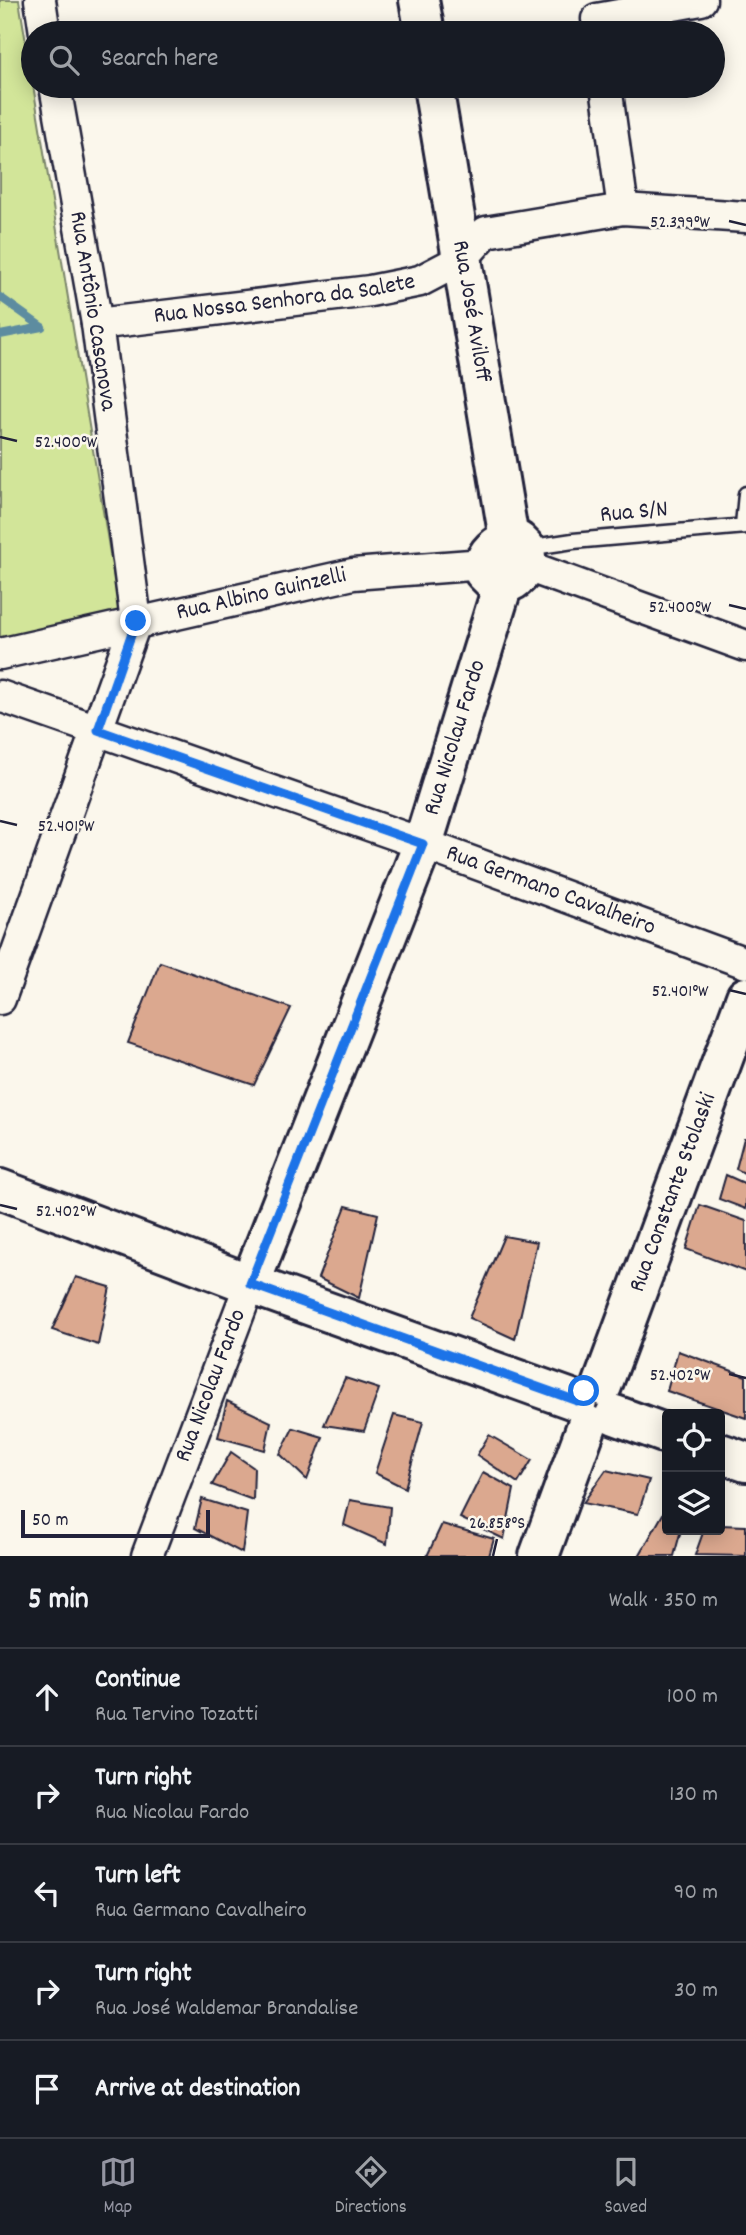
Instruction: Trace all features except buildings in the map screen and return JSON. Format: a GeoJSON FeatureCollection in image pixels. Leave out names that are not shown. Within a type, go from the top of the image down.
{"type":"FeatureCollection","features":[{"type":"Feature","properties":{"kind":"street"},"geometry":{"type":"LineString","coordinates":[[40,0],[44,21]]}},
{"type":"Feature","properties":{"kind":"street"},"geometry":{"type":"LineString","coordinates":[[419,0],[423,21]]}},
{"type":"Feature","properties":{"kind":"street"},"geometry":{"type":"LineString","coordinates":[[596,17],[701,0]]}},
{"type":"Feature","properties":{"kind":"street","name":"Rua Antônio Casanova"},"geometry":{"type":"LineString","coordinates":[[57,98],[97,324],[136,621]]}},
{"type":"Feature","properties":{"kind":"street","name":"Rua José Aviloff"},"geometry":{"type":"LineString","coordinates":[[435,98],[509,560]]}},
{"type":"Feature","properties":{"kind":"street"},"geometry":{"type":"LineString","coordinates":[[608,98],[622,209]]}},
{"type":"Feature","properties":{"kind":"street","name":"Rua Nossa Senhora da Salete"},"geometry":{"type":"LineString","coordinates":[[97,324],[370,290],[420,281],[462,259],[486,232],[622,209],[746,217]]}},
{"type":"Feature","properties":{"kind":"street","name":"Rua Albino Guinzelli"},"geometry":{"type":"LineString","coordinates":[[0,654],[136,621],[353,574],[509,560],[746,646]]}},
{"type":"Feature","properties":{"kind":"street","name":"Rua Nicolau Fardo"},"geometry":{"type":"LineString","coordinates":[[147,1556],[250,1284],[423,844],[509,560]]}},
{"type":"Feature","properties":{"kind":"street"},"geometry":{"type":"LineString","coordinates":[[0,999],[136,621]]}},
{"type":"Feature","properties":{"kind":"street","name":"Rua Germano Cavalheiro"},"geometry":{"type":"LineString","coordinates":[[0,696],[423,844],[746,963]]}},
{"type":"Feature","properties":{"kind":"street","name":"Rua Constante Stolaski"},"geometry":{"type":"LineString","coordinates":[[539,1556],[746,997]]}},
{"type":"Feature","properties":{"kind":"street"},"geometry":{"type":"LineString","coordinates":[[0,1189],[250,1284],[662,1432]]}},
{"type":"Feature","properties":{"kind":"street"},"geometry":{"type":"LineString","coordinates":[[725,1455],[746,1462]]}},
{"type":"Feature","properties":{"kind":"lane"},"geometry":{"type":"LineString","coordinates":[[744,526],[746,494]]}},
{"type":"Feature","properties":{"kind":"lane","name":"Rua S/N"},"geometry":{"type":"LineString","coordinates":[[509,560],[744,526]]}},
{"type":"Feature","properties":{"kind":"green space"},"geometry":{"type":"Polygon","coordinates":[[[0,0],[19,0],[22,21],[21,98],[35,98],[120,614],[0,644],[0,0]]]}},
{"type":"Feature","properties":{"kind":"waterway"},"geometry":{"type":"LineString","coordinates":[[0,297],[42,327]]}},
{"type":"Feature","properties":{"kind":"waterway"},"geometry":{"type":"LineString","coordinates":[[0,335],[42,327]]}},
{"type":"Feature","properties":{"kind":"route"},"geometry":{"type":"LineString","coordinates":[[136,621],[98,730],[423,844],[250,1284],[577,1401],[584,1391]]}}]}
